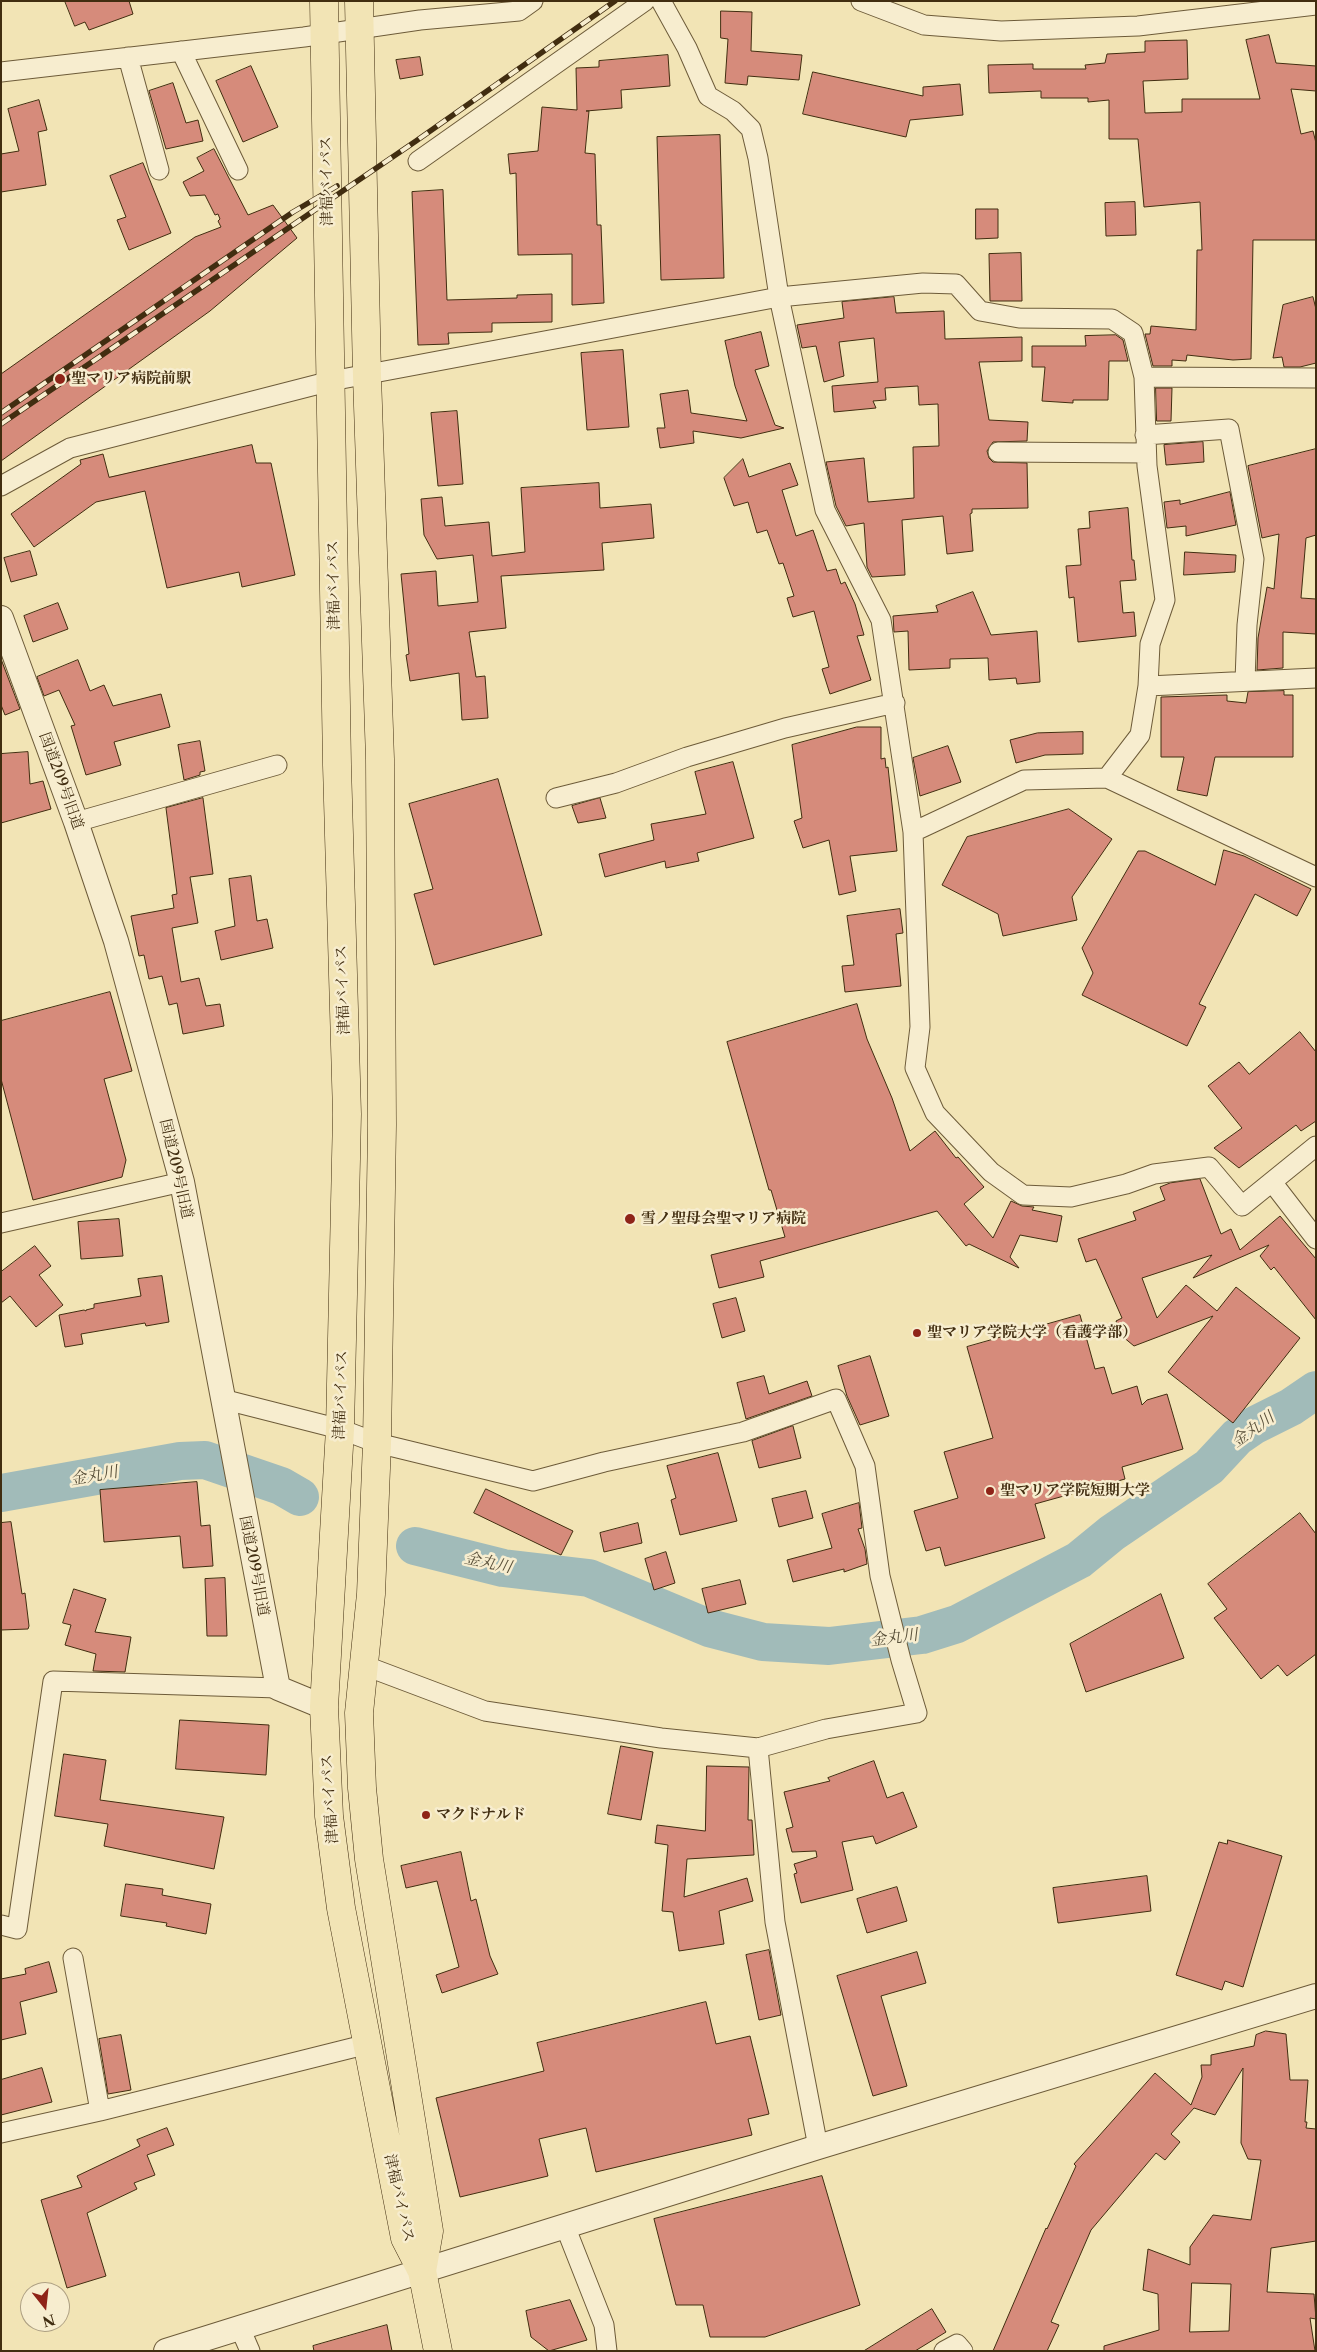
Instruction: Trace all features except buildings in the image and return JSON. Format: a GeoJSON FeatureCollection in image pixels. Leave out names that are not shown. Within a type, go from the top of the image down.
{"type":"FeatureCollection","features":[{"type":"Feature","properties":{"kind":"highway","name":"津福バイパス"},"geometry":{"type":"LineString","coordinates":[[324,1],[337,765],[347,1114],[340,1429],[324,1707],[329,1816],[341,1908],[405,2238],[422,2271]]}},
{"type":"Feature","properties":{"kind":"highway","name":"津福バイパス"},"geometry":{"type":"LineString","coordinates":[[359,1],[367,376],[380,779],[382,1125],[377,1443],[371,1594],[359,1713],[362,1788],[368,1850],[429,2231],[422,2271]]}},
{"type":"Feature","properties":{"kind":"highway"},"geometry":{"type":"LineString","coordinates":[[422,2271],[438,2351]]}},
{"type":"Feature","properties":{"kind":"street"},"geometry":{"type":"LineString","coordinates":[[1,72],[420,20],[519,11],[533,1]]}},
{"type":"Feature","properties":{"kind":"street"},"geometry":{"type":"LineString","coordinates":[[418,161],[645,1]]}},
{"type":"Feature","properties":{"kind":"street"},"geometry":{"type":"LineString","coordinates":[[661,1],[687,48],[708,96],[733,111],[751,129],[758,158],[779,297],[825,510],[881,620],[913,832],[920,1027],[916,1068],[935,1113],[991,1172],[1023,1195],[1071,1197],[1126,1184],[1154,1174],[1209,1167],[1242,1206],[1316,1146]]}},
{"type":"Feature","properties":{"kind":"street"},"geometry":{"type":"LineString","coordinates":[[861,1],[924,26],[1001,32],[1138,26],[1316,5]]}},
{"type":"Feature","properties":{"kind":"street"},"geometry":{"type":"LineString","coordinates":[[181,51],[238,170]]}},
{"type":"Feature","properties":{"kind":"street"},"geometry":{"type":"LineString","coordinates":[[128,57],[159,170]]}},
{"type":"Feature","properties":{"kind":"street"},"geometry":{"type":"LineString","coordinates":[[1,486],[70,448],[331,382],[779,297],[923,282],[956,284],[980,311],[1019,318],[1112,319],[1133,333],[1144,377],[1146,444],[1165,600],[1150,644],[1148,686],[1140,735],[1107,778]]}},
{"type":"Feature","properties":{"kind":"street"},"geometry":{"type":"LineString","coordinates":[[1144,377],[1316,378]]}},
{"type":"Feature","properties":{"kind":"street"},"geometry":{"type":"LineString","coordinates":[[998,452],[1146,444],[1229,430],[1254,558],[1247,625],[1246,681]]}},
{"type":"Feature","properties":{"kind":"street","name":"国道209号旧道"},"geometry":{"type":"LineString","coordinates":[[1,618],[76,822],[116,941],[182,1182],[278,1688]]}},
{"type":"Feature","properties":{"kind":"street"},"geometry":{"type":"LineString","coordinates":[[1148,686],[1316,678]]}},
{"type":"Feature","properties":{"kind":"street"},"geometry":{"type":"LineString","coordinates":[[556,798],[616,784],[687,757],[785,728],[895,703]]}},
{"type":"Feature","properties":{"kind":"street"},"geometry":{"type":"LineString","coordinates":[[76,822],[277,765]]}},
{"type":"Feature","properties":{"kind":"street"},"geometry":{"type":"LineString","coordinates":[[913,832],[1024,780],[1107,778],[1316,877]]}},
{"type":"Feature","properties":{"kind":"street"},"geometry":{"type":"LineString","coordinates":[[1,1223],[182,1182]]}},
{"type":"Feature","properties":{"kind":"street"},"geometry":{"type":"LineString","coordinates":[[1272,1182],[1316,1239]]}},
{"type":"Feature","properties":{"kind":"street"},"geometry":{"type":"LineString","coordinates":[[222,1399],[340,1429],[377,1443],[532,1481],[604,1462],[744,1432],[836,1399],[865,1466],[880,1576],[901,1660],[918,1713],[826,1729],[758,1748],[661,1738],[485,1711],[363,1665]]}},
{"type":"Feature","properties":{"kind":"street"},"geometry":{"type":"LineString","coordinates":[[1,1925],[17,1929],[53,1681],[278,1688],[324,1707]]}},
{"type":"Feature","properties":{"kind":"street"},"geometry":{"type":"LineString","coordinates":[[758,1748],[775,1922],[818,2147]]}},
{"type":"Feature","properties":{"kind":"street"},"geometry":{"type":"LineString","coordinates":[[73,1958],[100,2112]]}},
{"type":"Feature","properties":{"kind":"street"},"geometry":{"type":"LineString","coordinates":[[166,2351],[818,2147],[1316,1996]]}},
{"type":"Feature","properties":{"kind":"street"},"geometry":{"type":"LineString","coordinates":[[1,2133],[100,2112],[368,2044]]}},
{"type":"Feature","properties":{"kind":"street"},"geometry":{"type":"LineString","coordinates":[[565,2226],[604,2325],[607,2351]]}},
{"type":"Feature","properties":{"kind":"street"},"geometry":{"type":"LineString","coordinates":[[240,2328],[250,2351]]}},
{"type":"Feature","properties":{"kind":"street"},"geometry":{"type":"LineString","coordinates":[[944,2351],[956,2344],[963,2351]]}},
{"type":"Feature","properties":{"kind":"waterway","name":"金丸川"},"geometry":{"type":"LineString","coordinates":[[415,1546],[503,1568],[589,1578],[709,1628],[763,1642],[829,1646],[922,1635],[957,1624],[1079,1560],[1112,1533],[1209,1467],[1237,1437],[1253,1426],[1291,1407],[1316,1390]]}},
{"type":"Feature","properties":{"kind":"waterway","name":"金丸川"},"geometry":{"type":"LineString","coordinates":[[1,1493],[180,1461],[205,1460],[281,1486],[300,1497]]}},
{"type":"Feature","properties":{"kind":"railway"},"geometry":{"type":"LineString","coordinates":[[1,424],[416,141],[615,1]]}},
{"type":"Feature","properties":{"kind":"railway"},"geometry":{"type":"LineString","coordinates":[[1,413],[293,212],[337,186]]}},
{"type":"Feature","properties":{"kind":"place","name":"聖マリア病院前駅"},"geometry":{"type":"Point","coordinates":[60,379]}},
{"type":"Feature","properties":{"kind":"place","name":"雪ノ聖母会聖マリア病院"},"geometry":{"type":"Point","coordinates":[630,1219]}},
{"type":"Feature","properties":{"kind":"place","name":"聖マリア学院大学（看護学部）"},"geometry":{"type":"Point","coordinates":[917,1333]}},
{"type":"Feature","properties":{"kind":"place","name":"聖マリア学院短期大学"},"geometry":{"type":"Point","coordinates":[990,1491]}},
{"type":"Feature","properties":{"kind":"place","name":"マクドナルド"},"geometry":{"type":"Point","coordinates":[426,1815]}}]}
